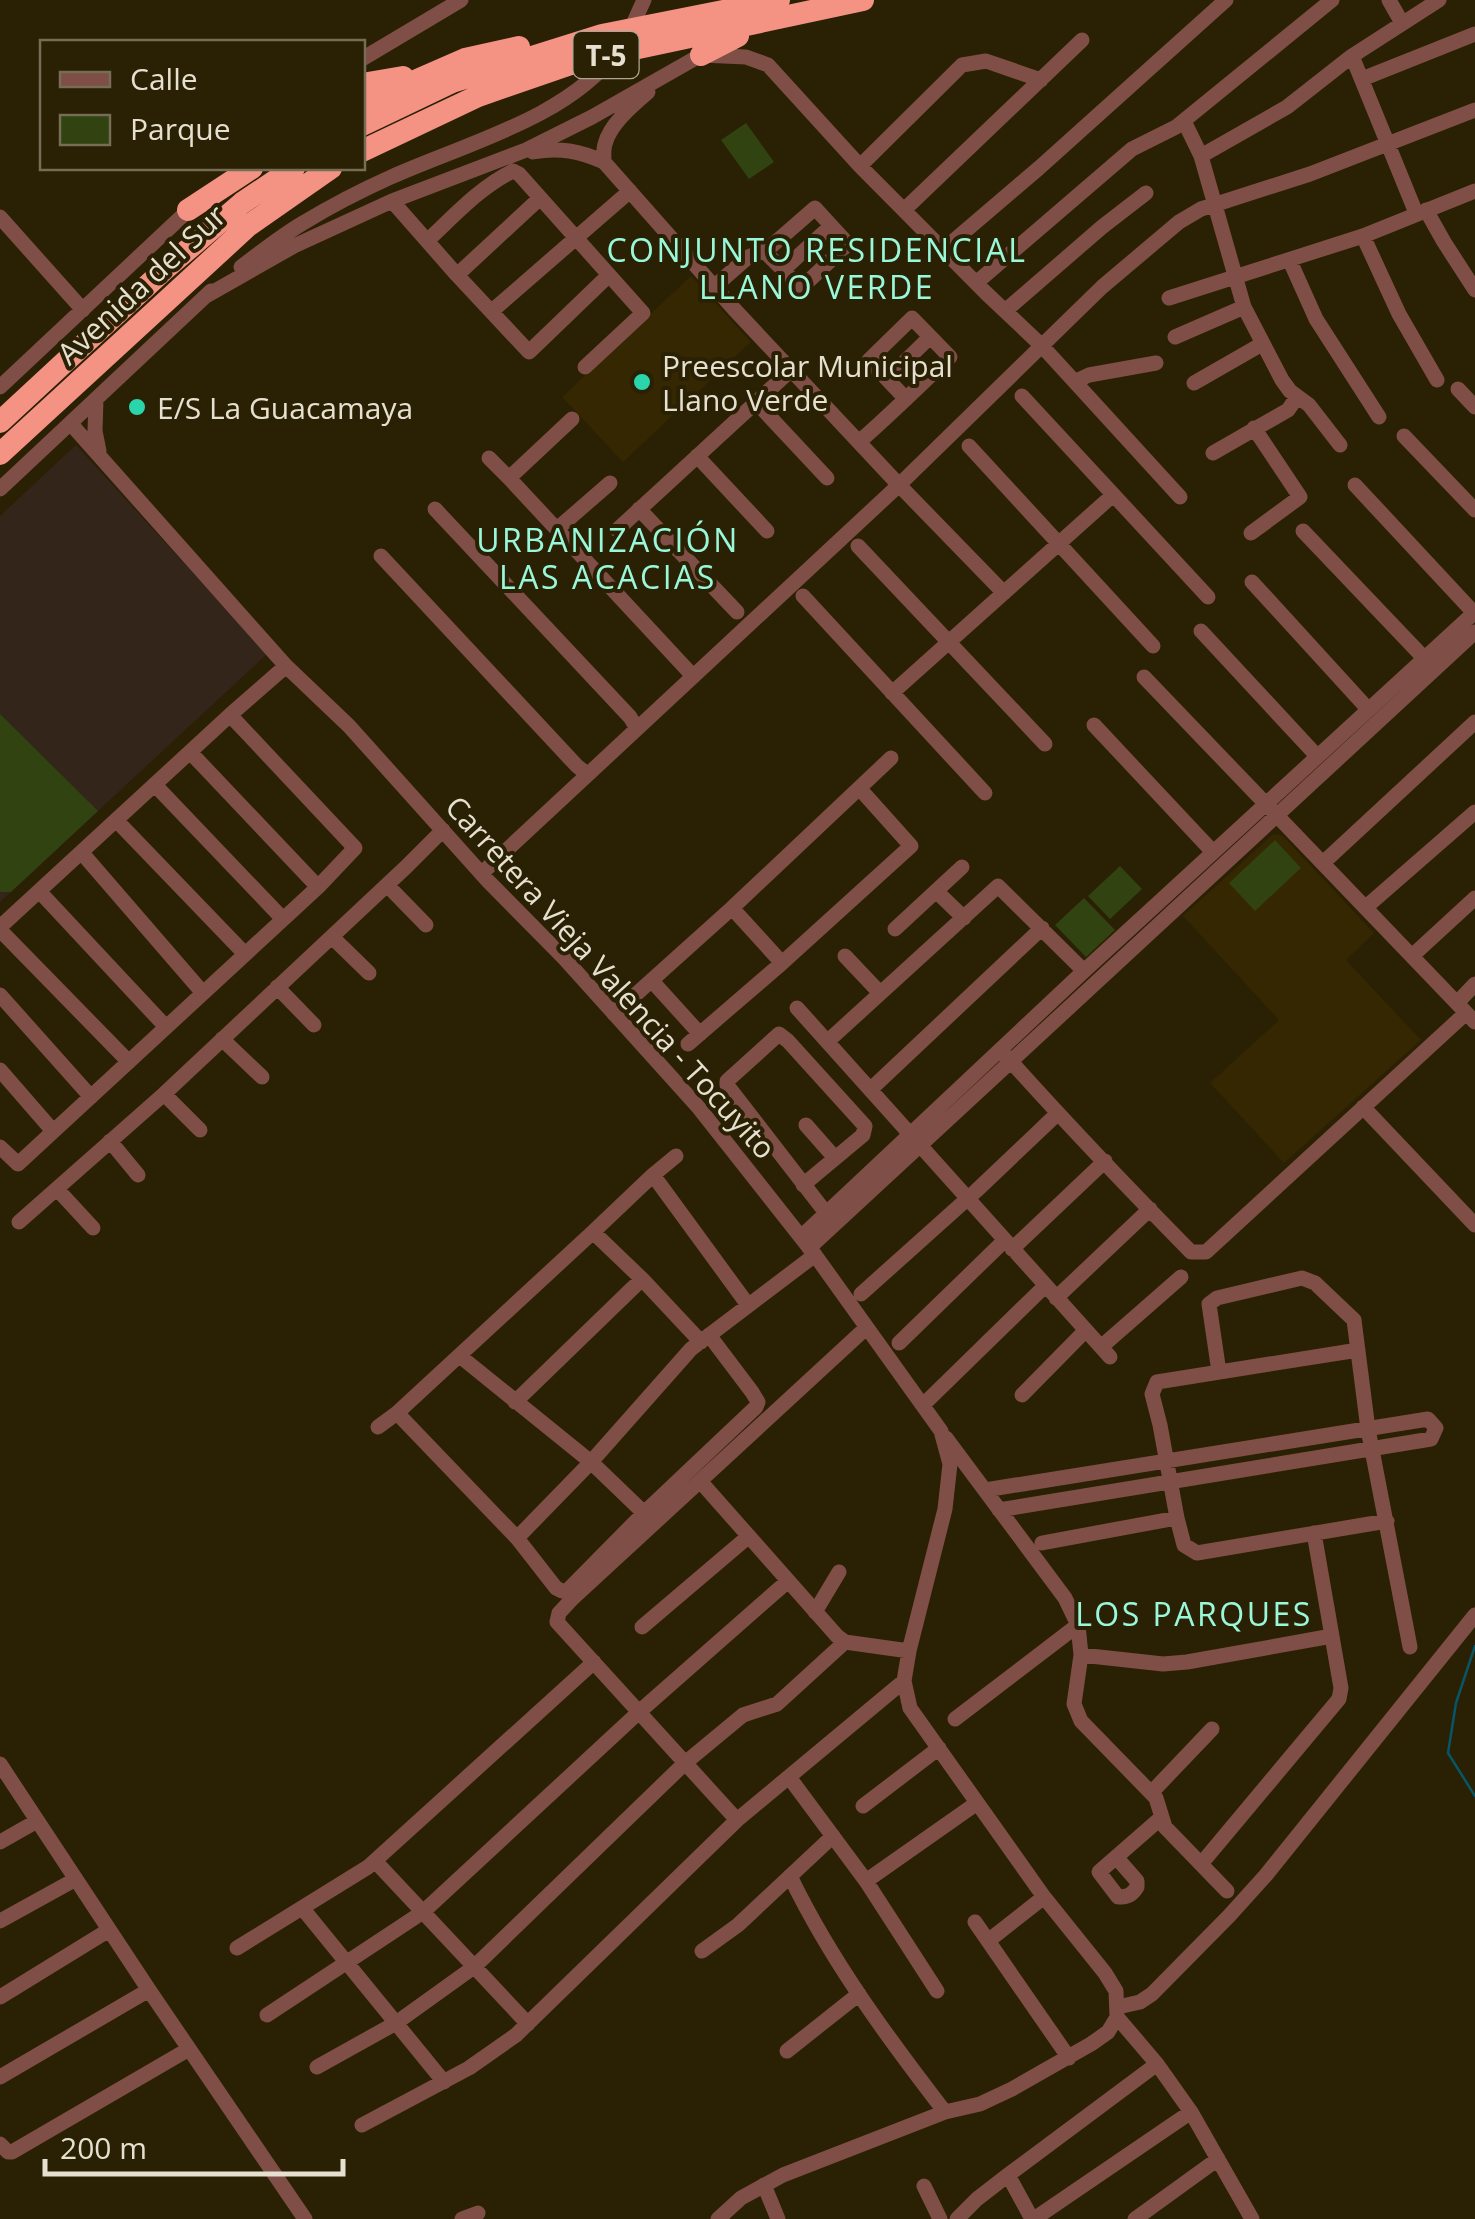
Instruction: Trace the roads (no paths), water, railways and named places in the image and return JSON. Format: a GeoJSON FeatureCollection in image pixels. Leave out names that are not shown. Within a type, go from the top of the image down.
{"type":"FeatureCollection","features":[{"type":"Feature","properties":{"kind":"highway","name":"T-5"},"geometry":{"type":"LineString","coordinates":[[365,124],[452,82],[602,35],[780,0]]}},
{"type":"Feature","properties":{"kind":"highway","name":"T-5"},"geometry":{"type":"LineString","coordinates":[[365,150],[478,96],[582,60],[863,0]]}},
{"type":"Feature","properties":{"kind":"highway"},"geometry":{"type":"LineString","coordinates":[[701,55],[722,42],[801,13]]}},
{"type":"Feature","properties":{"kind":"highway"},"geometry":{"type":"LineString","coordinates":[[365,103],[464,59],[602,35]]}},
{"type":"Feature","properties":{"kind":"highway"},"geometry":{"type":"LineString","coordinates":[[365,84],[426,74]]}},
{"type":"Feature","properties":{"kind":"highway"},"geometry":{"type":"LineString","coordinates":[[188,210],[249,170]]}},
{"type":"Feature","properties":{"kind":"highway","name":"Avenida del Sur"},"geometry":{"type":"LineString","coordinates":[[0,422],[164,270],[242,203],[291,170]]}},
{"type":"Feature","properties":{"kind":"highway","name":"Avenida del Sur"},"geometry":{"type":"LineString","coordinates":[[0,454],[248,226],[328,170]]}},
{"type":"Feature","properties":{"kind":"street"},"geometry":{"type":"LineString","coordinates":[[399,36],[442,0]]}},
{"type":"Feature","properties":{"kind":"street"},"geometry":{"type":"LineString","coordinates":[[365,57],[461,0]]}},
{"type":"Feature","properties":{"kind":"street"},"geometry":{"type":"LineString","coordinates":[[943,250],[1226,0]]}},
{"type":"Feature","properties":{"kind":"street"},"geometry":{"type":"LineString","coordinates":[[976,283],[1132,149],[1184,121],[1332,0]]}},
{"type":"Feature","properties":{"kind":"street"},"geometry":{"type":"LineString","coordinates":[[1389,0],[1402,23]]}},
{"type":"Feature","properties":{"kind":"street"},"geometry":{"type":"LineString","coordinates":[[1201,156],[1287,107],[1352,56],[1439,0]]}},
{"type":"Feature","properties":{"kind":"street"},"geometry":{"type":"LineString","coordinates":[[0,489],[226,277],[302,223],[388,178],[563,100],[604,69],[628,36],[644,1]]}},
{"type":"Feature","properties":{"kind":"street"},"geometry":{"type":"LineString","coordinates":[[1362,79],[1475,34]]}},
{"type":"Feature","properties":{"kind":"street"},"geometry":{"type":"LineString","coordinates":[[904,210],[1082,40]]}},
{"type":"Feature","properties":{"kind":"street"},"geometry":{"type":"LineString","coordinates":[[206,296],[294,246],[592,117],[701,55],[746,57],[768,65],[860,166],[1076,381],[1180,497]]}},
{"type":"Feature","properties":{"kind":"street"},"geometry":{"type":"LineString","coordinates":[[1352,56],[1421,211],[1475,290]]}},
{"type":"Feature","properties":{"kind":"street"},"geometry":{"type":"LineString","coordinates":[[860,166],[962,65],[986,61],[1040,80]]}},
{"type":"Feature","properties":{"kind":"street"},"geometry":{"type":"LineString","coordinates":[[604,162],[605,144],[612,130],[669,73]]}},
{"type":"Feature","properties":{"kind":"street"},"geometry":{"type":"LineString","coordinates":[[482,873],[899,485],[1102,287],[1179,222],[1215,204],[1310,174],[1475,110]]}},
{"type":"Feature","properties":{"kind":"street"},"geometry":{"type":"LineString","coordinates":[[1184,121],[1201,156],[1244,307],[1282,380],[1309,405],[1340,445]]}},
{"type":"Feature","properties":{"kind":"street"},"geometry":{"type":"LineString","coordinates":[[511,155],[559,149],[588,154],[604,162],[792,370],[1004,593]]}},
{"type":"Feature","properties":{"kind":"street"},"geometry":{"type":"LineString","coordinates":[[0,387],[230,170]]}},
{"type":"Feature","properties":{"kind":"street"},"geometry":{"type":"LineString","coordinates":[[427,241],[481,192],[513,172],[519,174],[643,313],[585,367]]}},
{"type":"Feature","properties":{"kind":"street"},"geometry":{"type":"LineString","coordinates":[[492,311],[630,191]]}},
{"type":"Feature","properties":{"kind":"street"},"geometry":{"type":"LineString","coordinates":[[1169,298],[1362,236],[1475,191]]}},
{"type":"Feature","properties":{"kind":"street"},"geometry":{"type":"LineString","coordinates":[[1005,311],[1146,192]]}},
{"type":"Feature","properties":{"kind":"street"},"geometry":{"type":"LineString","coordinates":[[457,275],[539,199]]}},
{"type":"Feature","properties":{"kind":"street"},"geometry":{"type":"LineString","coordinates":[[392,202],[529,352],[609,275]]}},
{"type":"Feature","properties":{"kind":"street"},"geometry":{"type":"LineString","coordinates":[[715,286],[748,257],[768,249],[815,208],[848,244],[801,288],[764,251]]}},
{"type":"Feature","properties":{"kind":"street"},"geometry":{"type":"LineString","coordinates":[[0,217],[83,310]]}},
{"type":"Feature","properties":{"kind":"street"},"geometry":{"type":"LineString","coordinates":[[783,270],[831,226]]}},
{"type":"Feature","properties":{"kind":"street"},"geometry":{"type":"LineString","coordinates":[[1362,236],[1437,380]]}},
{"type":"Feature","properties":{"kind":"street"},"geometry":{"type":"LineString","coordinates":[[1290,261],[1316,319],[1379,417]]}},
{"type":"Feature","properties":{"kind":"street"},"geometry":{"type":"LineString","coordinates":[[1175,337],[1244,307]]}},
{"type":"Feature","properties":{"kind":"street"},"geometry":{"type":"LineString","coordinates":[[860,441],[906,399],[950,357],[912,318],[870,360],[906,399]]}},
{"type":"Feature","properties":{"kind":"street"},"geometry":{"type":"LineString","coordinates":[[887,378],[930,337]]}},
{"type":"Feature","properties":{"kind":"street"},"geometry":{"type":"LineString","coordinates":[[1194,384],[1262,344]]}},
{"type":"Feature","properties":{"kind":"street"},"geometry":{"type":"LineString","coordinates":[[1076,381],[1089,375],[1156,364]]}},
{"type":"Feature","properties":{"kind":"street"},"geometry":{"type":"LineString","coordinates":[[616,530],[792,370]]}},
{"type":"Feature","properties":{"kind":"street"},"geometry":{"type":"LineString","coordinates":[[1458,389],[1475,407]]}},
{"type":"Feature","properties":{"kind":"street"},"geometry":{"type":"LineString","coordinates":[[1022,396],[1208,597]]}},
{"type":"Feature","properties":{"kind":"street"},"geometry":{"type":"LineString","coordinates":[[1213,453],[1288,410],[1297,397]]}},
{"type":"Feature","properties":{"kind":"street"},"geometry":{"type":"LineString","coordinates":[[96,400],[95,432],[101,456]]}},
{"type":"Feature","properties":{"kind":"street"},"geometry":{"type":"LineString","coordinates":[[756,402],[827,478]]}},
{"type":"Feature","properties":{"kind":"street"},"geometry":{"type":"LineString","coordinates":[[510,478],[572,420]]}},
{"type":"Feature","properties":{"kind":"street","name":"Carretera Vieja Valencia - Tocuyito"},"geometry":{"type":"LineString","coordinates":[[71,424],[286,666],[350,726],[699,1108],[808,1246],[924,1405],[940,1431],[950,1464],[945,1510],[904,1680]]}},
{"type":"Feature","properties":{"kind":"street"},"geometry":{"type":"LineString","coordinates":[[1252,533],[1300,497],[1254,428]]}},
{"type":"Feature","properties":{"kind":"street"},"geometry":{"type":"LineString","coordinates":[[1404,436],[1475,510]]}},
{"type":"Feature","properties":{"kind":"street"},"geometry":{"type":"LineString","coordinates":[[968,446],[1153,646]]}},
{"type":"Feature","properties":{"kind":"street"},"geometry":{"type":"LineString","coordinates":[[697,456],[767,531]]}},
{"type":"Feature","properties":{"kind":"street"},"geometry":{"type":"LineString","coordinates":[[490,458],[693,676]]}},
{"type":"Feature","properties":{"kind":"street"},"geometry":{"type":"LineString","coordinates":[[556,529],[610,482]]}},
{"type":"Feature","properties":{"kind":"street"},"geometry":{"type":"LineString","coordinates":[[1005,1055],[1084,970],[1213,852],[1270,810],[1317,756],[1475,613],[1355,485]]}},
{"type":"Feature","properties":{"kind":"street"},"geometry":{"type":"LineString","coordinates":[[892,693],[1113,494]]}},
{"type":"Feature","properties":{"kind":"street"},"geometry":{"type":"LineString","coordinates":[[436,509],[636,727]]}},
{"type":"Feature","properties":{"kind":"street"},"geometry":{"type":"LineString","coordinates":[[639,509],[737,612]]}},
{"type":"Feature","properties":{"kind":"street"},"geometry":{"type":"LineString","coordinates":[[1303,532],[1424,658]]}},
{"type":"Feature","properties":{"kind":"street"},"geometry":{"type":"LineString","coordinates":[[858,546],[1044,744]]}},
{"type":"Feature","properties":{"kind":"street"},"geometry":{"type":"LineString","coordinates":[[381,556],[588,774]]}},
{"type":"Feature","properties":{"kind":"street"},"geometry":{"type":"LineString","coordinates":[[1252,582],[1368,709]]}},
{"type":"Feature","properties":{"kind":"street"},"geometry":{"type":"LineString","coordinates":[[803,596],[985,793]]}},
{"type":"Feature","properties":{"kind":"street"},"geometry":{"type":"LineString","coordinates":[[1200,631],[1317,756]]}},
{"type":"Feature","properties":{"kind":"street"},"geometry":{"type":"LineString","coordinates":[[517,1538],[691,1349],[748,1305],[914,1139],[1270,810],[1475,632]]}},
{"type":"Feature","properties":{"kind":"street"},"geometry":{"type":"LineString","coordinates":[[129,1062],[0,928],[286,666]]}},
{"type":"Feature","properties":{"kind":"street"},"geometry":{"type":"LineString","coordinates":[[1144,677],[1466,1013]]}},
{"type":"Feature","properties":{"kind":"street"},"geometry":{"type":"LineString","coordinates":[[0,1147],[18,1164],[318,887],[355,848],[230,714]]}},
{"type":"Feature","properties":{"kind":"street"},"geometry":{"type":"LineString","coordinates":[[1324,862],[1475,722]]}},
{"type":"Feature","properties":{"kind":"street"},"geometry":{"type":"LineString","coordinates":[[1094,725],[1213,852]]}},
{"type":"Feature","properties":{"kind":"street"},"geometry":{"type":"LineString","coordinates":[[190,752],[318,887]]}},
{"type":"Feature","properties":{"kind":"street"},"geometry":{"type":"LineString","coordinates":[[614,1014],[891,758]]}},
{"type":"Feature","properties":{"kind":"street"},"geometry":{"type":"LineString","coordinates":[[155,785],[283,918]]}},
{"type":"Feature","properties":{"kind":"street"},"geometry":{"type":"LineString","coordinates":[[652,980],[694,1039],[782,964],[910,846],[860,789]]}},
{"type":"Feature","properties":{"kind":"street"},"geometry":{"type":"LineString","coordinates":[[1366,907],[1475,812]]}},
{"type":"Feature","properties":{"kind":"street"},"geometry":{"type":"LineString","coordinates":[[116,820],[245,954]]}},
{"type":"Feature","properties":{"kind":"street"},"geometry":{"type":"LineString","coordinates":[[18,1222],[164,1094],[442,830]]}},
{"type":"Feature","properties":{"kind":"street"},"geometry":{"type":"LineString","coordinates":[[82,854],[203,993]]}},
{"type":"Feature","properties":{"kind":"street"},"geometry":{"type":"LineString","coordinates":[[895,929],[962,867]]}},
{"type":"Feature","properties":{"kind":"street"},"geometry":{"type":"LineString","coordinates":[[387,885],[426,925]]}},
{"type":"Feature","properties":{"kind":"street"},"geometry":{"type":"LineString","coordinates":[[828,1041],[998,886],[1084,970]]}},
{"type":"Feature","properties":{"kind":"street"},"geometry":{"type":"LineString","coordinates":[[39,890],[166,1027]]}},
{"type":"Feature","properties":{"kind":"street"},"geometry":{"type":"LineString","coordinates":[[936,891],[964,918]]}},
{"type":"Feature","properties":{"kind":"street"},"geometry":{"type":"LineString","coordinates":[[1412,956],[1475,898]]}},
{"type":"Feature","properties":{"kind":"street"},"geometry":{"type":"LineString","coordinates":[[732,908],[782,964]]}},
{"type":"Feature","properties":{"kind":"street"},"geometry":{"type":"LineString","coordinates":[[871,1089],[1042,928]]}},
{"type":"Feature","properties":{"kind":"street"},"geometry":{"type":"LineString","coordinates":[[332,937],[370,973]]}},
{"type":"Feature","properties":{"kind":"street"},"geometry":{"type":"LineString","coordinates":[[845,956],[880,994]]}},
{"type":"Feature","properties":{"kind":"street"},"geometry":{"type":"LineString","coordinates":[[1005,1055],[1191,1252],[1206,1252],[1466,1013],[1475,984]]}},
{"type":"Feature","properties":{"kind":"street"},"geometry":{"type":"LineString","coordinates":[[278,988],[314,1025]]}},
{"type":"Feature","properties":{"kind":"street"},"geometry":{"type":"LineString","coordinates":[[0,996],[91,1097]]}},
{"type":"Feature","properties":{"kind":"street"},"geometry":{"type":"LineString","coordinates":[[797,1008],[1105,1352],[1180,1276]]}},
{"type":"Feature","properties":{"kind":"street"},"geometry":{"type":"LineString","coordinates":[[804,1185],[863,1135],[865,1126],[779,1034],[726,1083],[804,1185],[826,1213]]}},
{"type":"Feature","properties":{"kind":"street"},"geometry":{"type":"LineString","coordinates":[[222,1040],[262,1077]]}},
{"type":"Feature","properties":{"kind":"street"},"geometry":{"type":"LineString","coordinates":[[0,1070],[53,1131]]}},
{"type":"Feature","properties":{"kind":"street"},"geometry":{"type":"LineString","coordinates":[[164,1094],[200,1130]]}},
{"type":"Feature","properties":{"kind":"street"},"geometry":{"type":"LineString","coordinates":[[1363,1108],[1475,1225]]}},
{"type":"Feature","properties":{"kind":"street"},"geometry":{"type":"LineString","coordinates":[[861,1294],[1057,1114]]}},
{"type":"Feature","properties":{"kind":"street"},"geometry":{"type":"LineString","coordinates":[[806,1124],[835,1158]]}},
{"type":"Feature","properties":{"kind":"street"},"geometry":{"type":"LineString","coordinates":[[808,1246],[826,1213],[914,1139]]}},
{"type":"Feature","properties":{"kind":"street"},"geometry":{"type":"LineString","coordinates":[[110,1141],[138,1175]]}},
{"type":"Feature","properties":{"kind":"street"},"geometry":{"type":"LineString","coordinates":[[378,1427],[461,1357],[676,1156]]}},
{"type":"Feature","properties":{"kind":"street"},"geometry":{"type":"LineString","coordinates":[[898,1343],[1105,1161]]}},
{"type":"Feature","properties":{"kind":"street"},"geometry":{"type":"LineString","coordinates":[[653,1175],[748,1305]]}},
{"type":"Feature","properties":{"kind":"street"},"geometry":{"type":"LineString","coordinates":[[57,1189],[92,1228]]}},
{"type":"Feature","properties":{"kind":"street"},"geometry":{"type":"LineString","coordinates":[[924,1405],[1150,1210]]}},
{"type":"Feature","properties":{"kind":"street"},"geometry":{"type":"LineString","coordinates":[[397,1413],[517,1538],[556,1588],[566,1591],[758,1402],[705,1339],[593,1232]]}},
{"type":"Feature","properties":{"kind":"street"},"geometry":{"type":"LineString","coordinates":[[1220,1372],[1211,1300],[1302,1278],[1315,1284],[1354,1320],[1368,1429],[1410,1647]]}},
{"type":"Feature","properties":{"kind":"street"},"geometry":{"type":"LineString","coordinates":[[515,1402],[642,1279]]}},
{"type":"Feature","properties":{"kind":"street"},"geometry":{"type":"LineString","coordinates":[[737,1820],[557,1622],[559,1613],[866,1328]]}},
{"type":"Feature","properties":{"kind":"street"},"geometry":{"type":"LineString","coordinates":[[1022,1395],[1086,1330]]}},
{"type":"Feature","properties":{"kind":"street"},"geometry":{"type":"LineString","coordinates":[[1358,1350],[1157,1382],[1152,1394],[1184,1545],[1198,1553],[1387,1521]]}},
{"type":"Feature","properties":{"kind":"street"},"geometry":{"type":"LineString","coordinates":[[461,1357],[590,1462],[644,1513]]}},
{"type":"Feature","properties":{"kind":"street"},"geometry":{"type":"LineString","coordinates":[[985,1490],[1428,1419],[1436,1428],[1432,1439],[999,1510]]}},
{"type":"Feature","properties":{"kind":"street"},"geometry":{"type":"LineString","coordinates":[[940,1431],[1065,1598],[1078,1625],[1081,1655],[1074,1704],[1081,1720],[1156,1798],[1165,1826],[1227,1891]]}},
{"type":"Feature","properties":{"kind":"street"},"geometry":{"type":"LineString","coordinates":[[700,1482],[837,1636],[846,1642],[909,1651]]}},
{"type":"Feature","properties":{"kind":"street"},"geometry":{"type":"LineString","coordinates":[[1042,1543],[1177,1518]]}},
{"type":"Feature","properties":{"kind":"street"},"geometry":{"type":"LineString","coordinates":[[1201,1864],[1339,1699],[1341,1688],[1314,1533]]}},
{"type":"Feature","properties":{"kind":"street"},"geometry":{"type":"LineString","coordinates":[[642,1627],[749,1536]]}},
{"type":"Feature","properties":{"kind":"street"},"geometry":{"type":"LineString","coordinates":[[815,1612],[839,1572]]}},
{"type":"Feature","properties":{"kind":"street"},"geometry":{"type":"LineString","coordinates":[[267,2015],[423,1912],[639,1712],[788,1581]]}},
{"type":"Feature","properties":{"kind":"street"},"geometry":{"type":"LineString","coordinates":[[718,2219],[741,2198],[783,2175],[945,2112],[980,2104],[1069,2058],[1108,2032],[1118,2012],[1152,1994],[1230,1916],[1475,1614]]}},
{"type":"Feature","properties":{"kind":"street"},"geometry":{"type":"LineString","coordinates":[[955,1719],[1078,1625]]}},
{"type":"Feature","properties":{"kind":"street"},"geometry":{"type":"LineString","coordinates":[[1081,1655],[1163,1664],[1332,1636]]}},
{"type":"Feature","properties":{"kind":"street"},"geometry":{"type":"LineString","coordinates":[[316,2067],[396,2023],[474,1967],[685,1763],[743,1714],[777,1704],[846,1642]]}},
{"type":"Feature","properties":{"kind":"street"},"geometry":{"type":"LineString","coordinates":[[237,1948],[375,1861],[594,1662]]}},
{"type":"Feature","properties":{"kind":"street"},"geometry":{"type":"LineString","coordinates":[[362,2125],[469,2068],[516,2035],[737,1820],[904,1680],[910,1708],[1044,1897],[1105,1973],[1116,1992],[1118,2012],[1191,2112],[1248,2214],[1229,2219]]}},
{"type":"Feature","properties":{"kind":"street"},"geometry":{"type":"LineString","coordinates":[[1151,1793],[1212,1729]]}},
{"type":"Feature","properties":{"kind":"street"},"geometry":{"type":"LineString","coordinates":[[863,1806],[939,1748]]}},
{"type":"Feature","properties":{"kind":"street"},"geometry":{"type":"LineString","coordinates":[[1,1766],[305,2219]]}},
{"type":"Feature","properties":{"kind":"street"},"geometry":{"type":"LineString","coordinates":[[789,1777],[866,1881],[938,1991]]}},
{"type":"Feature","properties":{"kind":"street"},"geometry":{"type":"LineString","coordinates":[[866,1881],[977,1802]]}},
{"type":"Feature","properties":{"kind":"street"},"geometry":{"type":"LineString","coordinates":[[1116,1857],[1162,1817]]}},
{"type":"Feature","properties":{"kind":"street"},"geometry":{"type":"LineString","coordinates":[[0,1842],[37,1821]]}},
{"type":"Feature","properties":{"kind":"street"},"geometry":{"type":"LineString","coordinates":[[702,1951],[738,1925],[833,1836]]}},
{"type":"Feature","properties":{"kind":"street"},"geometry":{"type":"LineString","coordinates":[[375,1861],[528,2024]]}},
{"type":"Feature","properties":{"kind":"street"},"geometry":{"type":"LineString","coordinates":[[790,1876],[859,1994],[945,2112]]}},
{"type":"Feature","properties":{"kind":"street"},"geometry":{"type":"LineString","coordinates":[[0,1921],[76,1879]]}},
{"type":"Feature","properties":{"kind":"street"},"geometry":{"type":"LineString","coordinates":[[988,1941],[1044,1897]]}},
{"type":"Feature","properties":{"kind":"street"},"geometry":{"type":"LineString","coordinates":[[302,1909],[444,2082]]}},
{"type":"Feature","properties":{"kind":"street"},"geometry":{"type":"LineString","coordinates":[[974,1922],[1069,2058]]}},
{"type":"Feature","properties":{"kind":"street"},"geometry":{"type":"LineString","coordinates":[[0,1997],[109,1930]]}},
{"type":"Feature","properties":{"kind":"street"},"geometry":{"type":"LineString","coordinates":[[0,2076],[148,1990]]}},
{"type":"Feature","properties":{"kind":"street"},"geometry":{"type":"LineString","coordinates":[[787,2051],[859,1994]]}},
{"type":"Feature","properties":{"kind":"street"},"geometry":{"type":"LineString","coordinates":[[0,2144],[12,2152],[189,2049]]}},
{"type":"Feature","properties":{"kind":"street"},"geometry":{"type":"LineString","coordinates":[[957,2219],[1008,2175],[1157,2064]]}},
{"type":"Feature","properties":{"kind":"street"},"geometry":{"type":"LineString","coordinates":[[1008,2175],[1033,2219],[1191,2112]]}},
{"type":"Feature","properties":{"kind":"street"},"geometry":{"type":"LineString","coordinates":[[1135,2219],[1218,2159]]}},
{"type":"Feature","properties":{"kind":"street"},"geometry":{"type":"LineString","coordinates":[[764,2185],[778,2219]]}},
{"type":"Feature","properties":{"kind":"street"},"geometry":{"type":"LineString","coordinates":[[924,2186],[940,2219]]}},
{"type":"Feature","properties":{"kind":"street"},"geometry":{"type":"LineString","coordinates":[[462,2219],[478,2212]]}},
{"type":"Feature","properties":{"kind":"waterway"},"geometry":{"type":"LineString","coordinates":[[1475,1646],[1456,1703],[1448,1753],[1475,1796]]}},
{"type":"Feature","properties":{"kind":"place","name":"Preescolar Municipal Llano Verde"},"geometry":{"type":"Point","coordinates":[642,382]}},
{"type":"Feature","properties":{"kind":"place","name":"E/S La Guacamaya"},"geometry":{"type":"Point","coordinates":[137,407]}},
{"type":"Feature","properties":{"kind":"district","name":"CONJUNTO RESIDENCIAL LLANO VERDE"},"geometry":{"type":"Point","coordinates":[817,268]}},
{"type":"Feature","properties":{"kind":"district","name":"URBANIZACIÓN LAS ACACIAS"},"geometry":{"type":"Point","coordinates":[608,558]}},
{"type":"Feature","properties":{"kind":"district","name":"LOS PARQUES"},"geometry":{"type":"Point","coordinates":[1194,1613]}}]}
